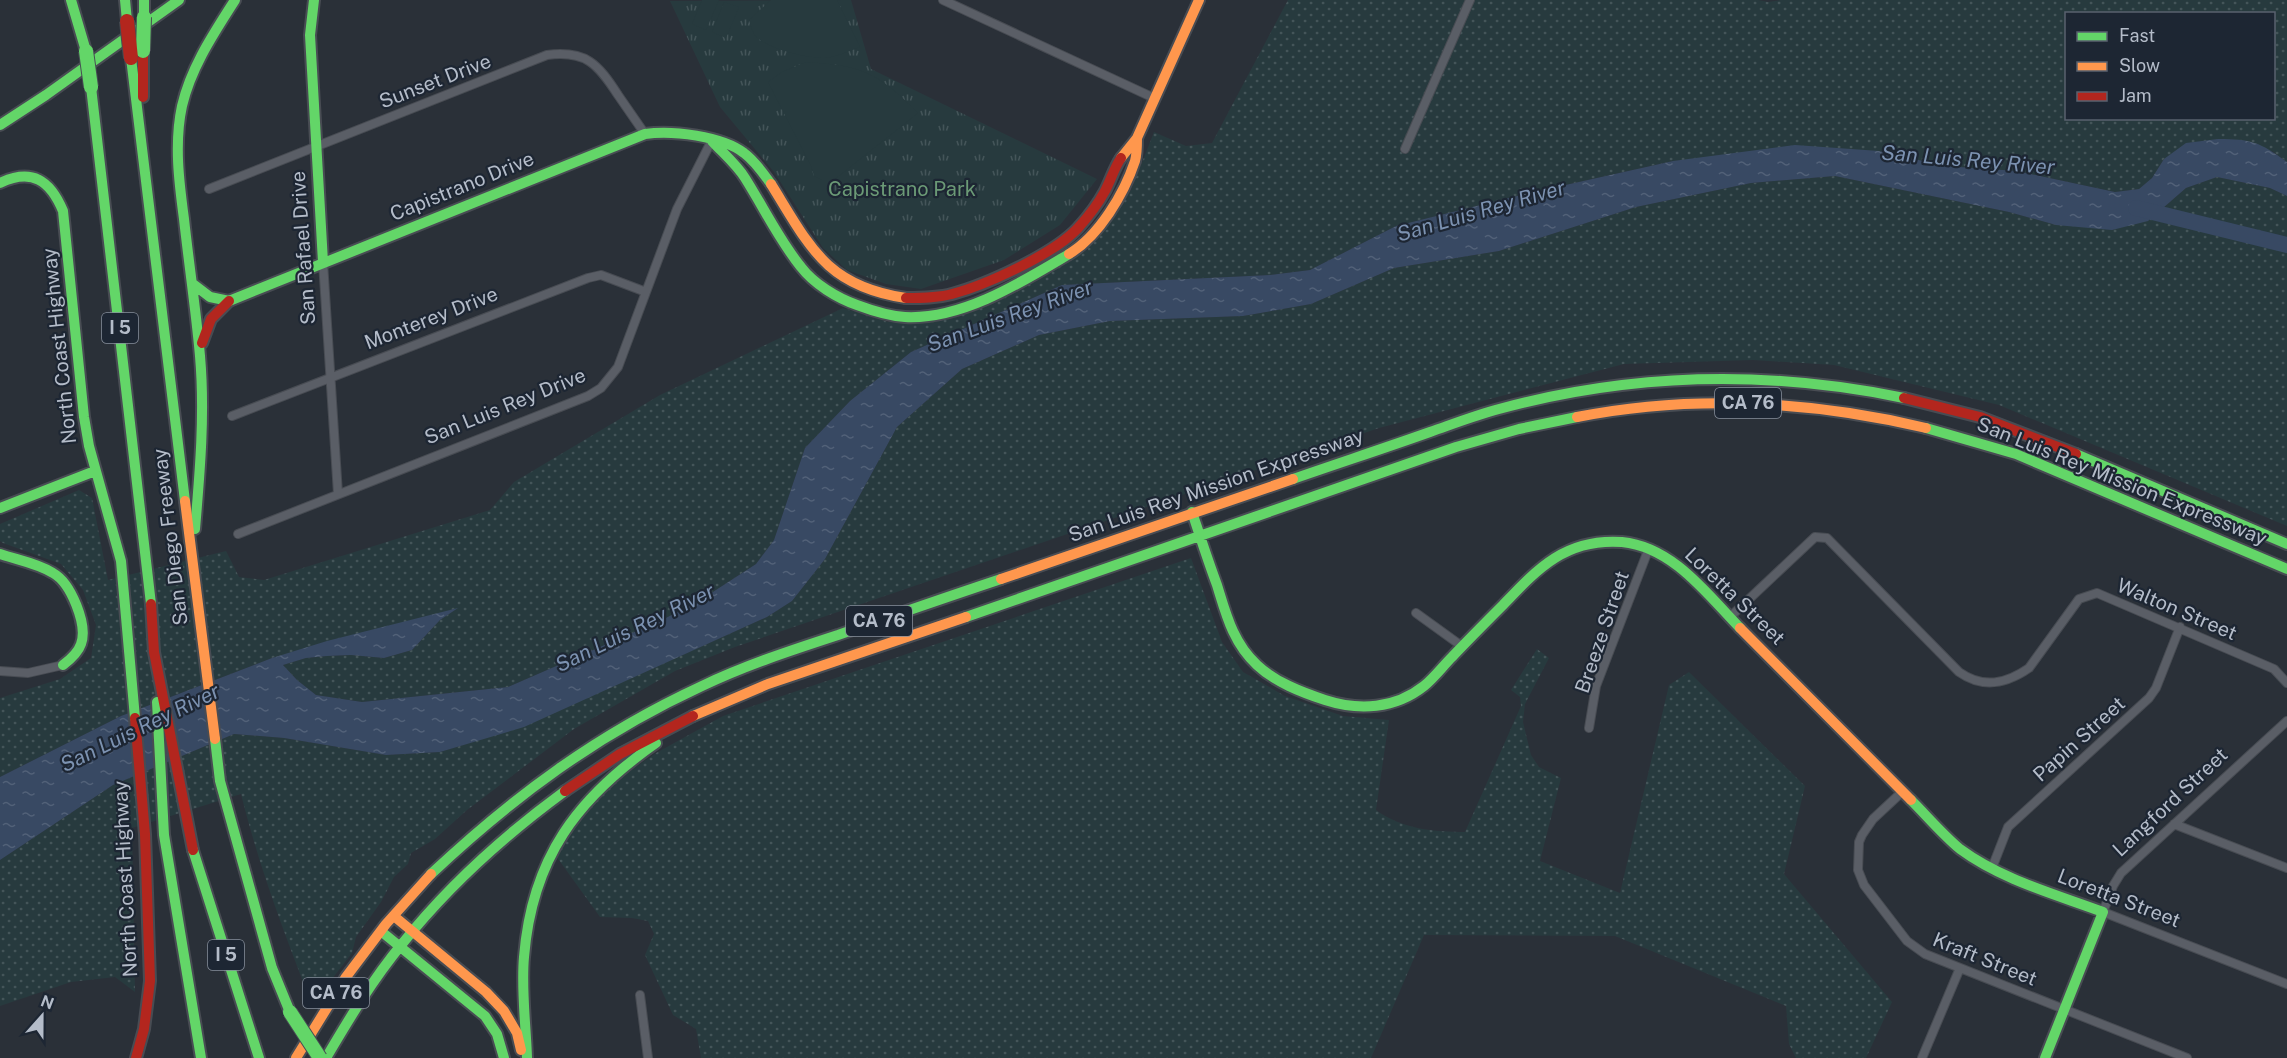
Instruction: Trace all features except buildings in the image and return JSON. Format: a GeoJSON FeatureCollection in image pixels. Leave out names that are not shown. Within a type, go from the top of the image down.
{"type":"FeatureCollection","features":[{"type":"Feature","properties":{"kind":"main road"},"geometry":{"type":"LineString","coordinates":[[70,0],[86,51]]}},
{"type":"Feature","properties":{"kind":"main road","name":"San Diego Freeway"},"geometry":{"type":"LineString","coordinates":[[81,0],[148,568],[154,652],[194,853],[259,1058]]}},
{"type":"Feature","properties":{"kind":"main road","name":"San Diego Freeway"},"geometry":{"type":"LineString","coordinates":[[125,0],[127,21],[137,54],[143,159],[220,782],[272,968],[309,1058]]}},
{"type":"Feature","properties":{"kind":"main road"},"geometry":{"type":"LineString","coordinates":[[137,54],[144,17],[144,0]]}},
{"type":"Feature","properties":{"kind":"main road"},"geometry":{"type":"LineString","coordinates":[[0,125],[54,90],[179,0]]}},
{"type":"Feature","properties":{"kind":"main road"},"geometry":{"type":"LineString","coordinates":[[193,558],[202,445],[203,388],[193,284],[178,173],[178,142],[182,107],[199,57],[235,0]]}},
{"type":"Feature","properties":{"kind":"main road","name":"San Rafael Drive"},"geometry":{"type":"LineString","coordinates":[[314,0],[310,35],[323,262]]}},
{"type":"Feature","properties":{"kind":"main road","name":"Capistrano Drive"},"geometry":{"type":"LineString","coordinates":[[230,301],[645,134],[676,131],[735,146],[749,157],[760,169],[804,240],[818,257],[842,277],[860,287],[889,297],[948,296],[1035,258],[1075,231],[1105,192],[1122,155],[1137,138],[1199,0]]}},
{"type":"Feature","properties":{"kind":"main road","name":"Capistrano Drive"},"geometry":{"type":"LineString","coordinates":[[712,141],[744,176],[789,252],[803,270],[829,291],[849,302],[879,313],[906,317],[945,314],[990,297],[1032,276],[1079,248],[1113,209],[1136,159],[1137,138]]}},
{"type":"Feature","properties":{"kind":"main road","name":"North Coast Highway"},"geometry":{"type":"LineString","coordinates":[[0,183],[17,176],[36,177],[51,187],[63,211],[84,417],[95,471],[121,561],[145,834],[150,981],[144,1029],[136,1058]]}},
{"type":"Feature","properties":{"kind":"main road"},"geometry":{"type":"LineString","coordinates":[[193,284],[207,297],[219,301],[230,301]]}},
{"type":"Feature","properties":{"kind":"main road"},"geometry":{"type":"LineString","coordinates":[[200,354],[206,326],[212,316],[230,301]]}},
{"type":"Feature","properties":{"kind":"main road","name":"San Luis Rey Mission Expressway"},"geometry":{"type":"LineString","coordinates":[[296,1058],[347,976],[382,932],[450,856],[495,816],[576,754],[656,707],[717,678],[764,660],[1498,409],[1607,387],[1646,382],[1730,379],[1837,386],[1896,396],[1960,411],[2015,429],[2287,544]]}},
{"type":"Feature","properties":{"kind":"main road","name":"San Luis Rey Mission Expressway"},"geometry":{"type":"LineString","coordinates":[[731,697],[1455,448],[1532,425],[1583,414],[1632,408],[1709,402],[1799,406],[1879,417],[1971,439],[2075,478],[2287,569]]}},
{"type":"Feature","properties":{"kind":"main road"},"geometry":{"type":"LineString","coordinates":[[0,508],[95,471]]}},
{"type":"Feature","properties":{"kind":"main road","name":"Loretta Street"},"geometry":{"type":"LineString","coordinates":[[1192,512],[1232,631],[1240,645],[1260,668],[1272,677],[1335,703],[1356,707],[1386,705],[1411,695],[1424,686],[1538,568],[1552,558],[1571,548],[1607,541],[1628,542],[1649,548],[1677,564],[1958,848],[1992,868],[2103,912]]}},
{"type":"Feature","properties":{"kind":"main road"},"geometry":{"type":"LineString","coordinates":[[0,554],[53,573],[63,581],[81,615],[83,633],[76,657],[63,665]]}},
{"type":"Feature","properties":{"kind":"main road"},"geometry":{"type":"LineString","coordinates":[[154,652],[164,832],[174,907],[189,977],[201,1058]]}},
{"type":"Feature","properties":{"kind":"main road"},"geometry":{"type":"LineString","coordinates":[[525,1058],[524,959],[527,930],[539,879],[558,839],[583,804],[615,772],[731,697]]}},
{"type":"Feature","properties":{"kind":"main road","name":"CA 76"},"geometry":{"type":"LineString","coordinates":[[326,1058],[412,931],[470,868],[517,826],[588,774],[655,734],[731,697]]}},
{"type":"Feature","properties":{"kind":"main road","name":"Langford Street"},"geometry":{"type":"LineString","coordinates":[[2045,1058],[2103,912]]}},
{"type":"Feature","properties":{"kind":"main road"},"geometry":{"type":"LineString","coordinates":[[395,917],[486,993],[504,1011],[517,1033],[525,1058]]}},
{"type":"Feature","properties":{"kind":"main road"},"geometry":{"type":"LineString","coordinates":[[382,932],[485,1016],[497,1034],[504,1058]]}},
{"type":"Feature","properties":{"kind":"main road"},"geometry":{"type":"LineString","coordinates":[[290,1012],[320,1058]]}},
{"type":"Feature","properties":{"kind":"street"},"geometry":{"type":"LineString","coordinates":[[1405,149],[1470,0]]}},
{"type":"Feature","properties":{"kind":"street"},"geometry":{"type":"LineString","coordinates":[[944,1],[1154,99]]}},
{"type":"Feature","properties":{"kind":"street","name":"Sunset Drive"},"geometry":{"type":"LineString","coordinates":[[209,189],[547,55],[569,53],[582,57],[601,69],[645,134]]}},
{"type":"Feature","properties":{"kind":"street","name":"San Luis Rey Drive"},"geometry":{"type":"LineString","coordinates":[[238,534],[588,396],[602,388],[618,367],[677,209],[712,141]]}},
{"type":"Feature","properties":{"kind":"street","name":"San Rafael Drive"},"geometry":{"type":"LineString","coordinates":[[323,262],[338,494]]}},
{"type":"Feature","properties":{"kind":"street","name":"Monterey Drive"},"geometry":{"type":"LineString","coordinates":[[232,417],[588,278],[601,275],[646,292]]}},
{"type":"Feature","properties":{"kind":"street","name":"Walton Street"},"geometry":{"type":"LineString","coordinates":[[1730,617],[1815,537],[1820,537],[1827,538],[1959,672],[1970,680],[1984,684],[2018,676],[2029,668],[2079,599],[2097,594],[2107,596],[2274,669],[2287,683]]}},
{"type":"Feature","properties":{"kind":"street","name":"Breeze Street"},"geometry":{"type":"LineString","coordinates":[[1589,728],[1596,686],[1649,548]]}},
{"type":"Feature","properties":{"kind":"street"},"geometry":{"type":"LineString","coordinates":[[1416,612],[1463,647]]}},
{"type":"Feature","properties":{"kind":"street","name":"Papin Street"},"geometry":{"type":"LineString","coordinates":[[1992,868],[2008,827],[2149,698],[2156,688],[2180,627]]}},
{"type":"Feature","properties":{"kind":"street"},"geometry":{"type":"LineString","coordinates":[[0,671],[28,673],[63,665]]}},
{"type":"Feature","properties":{"kind":"street","name":"Langford Street"},"geometry":{"type":"LineString","coordinates":[[2103,912],[2113,886],[2121,873],[2287,721]]}},
{"type":"Feature","properties":{"kind":"street","name":"Kraft Street"},"geometry":{"type":"LineString","coordinates":[[1902,792],[1873,819],[1862,835],[1859,842],[1858,870],[1864,885],[1907,941],[1925,954],[2187,1058]]}},
{"type":"Feature","properties":{"kind":"street"},"geometry":{"type":"LineString","coordinates":[[2174,824],[2287,868]]}},
{"type":"Feature","properties":{"kind":"street","name":"Loretta Street"},"geometry":{"type":"LineString","coordinates":[[2103,912],[2287,984]]}},
{"type":"Feature","properties":{"kind":"street"},"geometry":{"type":"LineString","coordinates":[[1922,1058],[1960,968]]}},
{"type":"Feature","properties":{"kind":"street"},"geometry":{"type":"LineString","coordinates":[[640,995],[648,1058]]}},
{"type":"Feature","properties":{"kind":"green space"},"geometry":{"type":"Polygon","coordinates":[[[702,0],[719,0],[706,30],[692,24],[702,0]]]}},
{"type":"Feature","properties":{"kind":"green space"},"geometry":{"type":"Polygon","coordinates":[[[771,0],[837,0],[860,47],[824,58],[797,54],[766,44],[754,34],[749,20],[771,0]]]}},
{"type":"Feature","properties":{"kind":"green space","name":"Capistrano Park"},"geometry":{"type":"Polygon","coordinates":[[[851,0],[871,69],[1097,179],[1060,225],[1004,260],[921,289],[886,284],[847,270],[823,248],[774,172],[720,107],[670,1],[851,0]]]}},
{"type":"Feature","properties":{"kind":"green space"},"geometry":{"type":"Polygon","coordinates":[[[1288,0],[1758,0],[1768,2],[1781,0],[2287,0],[2287,162],[2272,151],[2164,159],[2152,178],[2139,189],[2115,192],[2017,171],[1945,166],[1879,151],[1673,161],[1396,226],[1310,270],[1270,275],[1062,285],[911,352],[850,401],[805,448],[774,540],[756,564],[702,599],[662,620],[508,687],[362,702],[316,695],[283,665],[306,658],[327,656],[351,655],[384,658],[412,650],[440,620],[456,609],[272,658],[121,716],[0,777],[0,698],[60,679],[91,658],[96,625],[83,590],[61,564],[3,543],[0,541],[0,524],[79,490],[92,498],[108,580],[226,551],[239,577],[264,580],[490,510],[514,482],[660,395],[843,308],[888,322],[957,314],[1022,286],[1087,250],[1131,190],[1154,132],[1186,146],[1212,143],[1288,0]]]}},
{"type":"Feature","properties":{"kind":"green space"},"geometry":{"type":"Polygon","coordinates":[[[724,2],[739,7],[726,38],[712,32],[724,2]]]}},
{"type":"Feature","properties":{"kind":"green space"},"geometry":{"type":"Polygon","coordinates":[[[806,62],[841,66],[868,74],[892,89],[918,113],[834,180],[822,180],[814,176],[768,82],[782,72],[806,62]]]}},
{"type":"Feature","properties":{"kind":"green space"},"geometry":{"type":"Polygon","coordinates":[[[1835,176],[2009,212],[2056,225],[2148,221],[2186,188],[2217,177],[2270,188],[2287,196],[2287,526],[1999,405],[1834,365],[1753,360],[1624,364],[1379,428],[735,647],[675,671],[574,729],[467,810],[435,839],[411,853],[408,864],[394,877],[381,902],[356,937],[352,953],[312,1005],[264,874],[241,794],[132,828],[135,992],[115,977],[71,982],[0,1006],[0,860],[113,785],[234,734],[284,738],[386,755],[440,752],[524,726],[767,617],[792,601],[825,559],[897,427],[962,369],[1039,335],[1110,321],[1243,316],[1311,304],[1394,268],[1499,251],[1636,207],[1751,183],[1835,176]]]}},
{"type":"Feature","properties":{"kind":"green space"},"geometry":{"type":"Polygon","coordinates":[[[1191,558],[1222,642],[1243,672],[1285,696],[1343,716],[1389,720],[1376,810],[1407,825],[1430,830],[1465,832],[1521,706],[1520,697],[1511,690],[1537,649],[1549,658],[1525,704],[1523,722],[1531,755],[1539,767],[1561,778],[1540,861],[1620,893],[1669,685],[1689,672],[1805,786],[1784,874],[1892,1002],[1866,1058],[1796,1058],[1789,1044],[1786,1006],[1615,936],[1424,935],[1371,1058],[701,1058],[696,1029],[673,1015],[645,955],[654,934],[648,921],[600,917],[556,856],[566,836],[598,793],[656,753],[723,716],[1191,558]]]}},
{"type":"Feature","properties":{"kind":"water"},"geometry":{"type":"Polygon","coordinates":[[[2218,139],[2255,143],[2287,162],[2287,196],[2270,188],[2217,177],[2186,188],[2148,221],[2112,230],[2056,225],[2009,212],[1835,176],[1751,183],[1636,207],[1499,251],[1394,268],[1311,304],[1243,316],[1110,321],[1039,335],[962,369],[897,427],[825,559],[792,601],[767,617],[524,727],[440,752],[386,755],[284,738],[234,734],[113,785],[0,860],[0,777],[121,716],[272,658],[327,641],[458,608],[440,620],[412,650],[384,658],[351,655],[327,656],[306,658],[283,665],[316,695],[362,702],[508,687],[662,620],[702,599],[756,564],[774,540],[805,448],[850,401],[911,352],[1062,285],[1270,275],[1310,270],[1396,226],[1673,161],[1795,145],[1879,151],[1945,166],[2017,171],[2115,192],[2139,189],[2152,178],[2164,159],[2186,143],[2218,139]]]}},
{"type":"Feature","properties":{"kind":"waterway","name":"San Luis Rey River"},"geometry":{"type":"LineString","coordinates":[[2136,208],[2287,245]]}},
{"type":"Feature","properties":{"kind":"traffic: fast"},"geometry":{"type":"LineString","coordinates":[[71,0],[86,51]]}},
{"type":"Feature","properties":{"kind":"traffic: fast"},"geometry":{"type":"LineString","coordinates":[[125,0],[127,21]]}},
{"type":"Feature","properties":{"kind":"traffic: fast"},"geometry":{"type":"LineString","coordinates":[[144,0],[144,17]]}},
{"type":"Feature","properties":{"kind":"traffic: fast"},"geometry":{"type":"LineString","coordinates":[[0,125],[179,0]]}},
{"type":"Feature","properties":{"kind":"traffic: fast"},"geometry":{"type":"LineString","coordinates":[[195,529],[202,399],[197,322],[179,177],[178,134],[182,106],[191,78],[204,51],[235,0]]}},
{"type":"Feature","properties":{"kind":"traffic: fast"},"geometry":{"type":"LineString","coordinates":[[314,0],[310,35],[323,262]]}},
{"type":"Feature","properties":{"kind":"traffic: fast"},"geometry":{"type":"LineString","coordinates":[[143,51],[144,17]]}},
{"type":"Feature","properties":{"kind":"traffic: fast"},"geometry":{"type":"LineString","coordinates":[[86,51],[91,87]]}},
{"type":"Feature","properties":{"kind":"traffic: fast"},"geometry":{"type":"LineString","coordinates":[[131,58],[185,501]]}},
{"type":"Feature","properties":{"kind":"traffic: fast"},"geometry":{"type":"LineString","coordinates":[[91,87],[151,604]]}},
{"type":"Feature","properties":{"kind":"traffic: fast"},"geometry":{"type":"LineString","coordinates":[[193,284],[210,297],[229,301],[645,134],[682,134],[723,142],[748,156],[771,184]]}},
{"type":"Feature","properties":{"kind":"traffic: fast"},"geometry":{"type":"LineString","coordinates":[[712,141],[742,173],[793,257],[806,273],[819,285],[834,294],[875,311],[893,316],[926,316],[970,306],[1032,276],[1069,254]]}},
{"type":"Feature","properties":{"kind":"traffic: fast"},"geometry":{"type":"LineString","coordinates":[[0,183],[22,177],[39,180],[52,191],[63,211],[84,417],[89,446],[121,561],[135,718]]}},
{"type":"Feature","properties":{"kind":"traffic: fast"},"geometry":{"type":"LineString","coordinates":[[1293,479],[1490,411],[1599,388],[1650,382],[1752,380],[1853,389],[1904,398]]}},
{"type":"Feature","properties":{"kind":"traffic: fast"},"geometry":{"type":"LineString","coordinates":[[966,617],[1456,447],[1519,429],[1577,417]]}},
{"type":"Feature","properties":{"kind":"traffic: fast"},"geometry":{"type":"LineString","coordinates":[[1926,428],[2016,454],[2287,569]]}},
{"type":"Feature","properties":{"kind":"traffic: fast"},"geometry":{"type":"LineString","coordinates":[[2076,454],[2287,544]]}},
{"type":"Feature","properties":{"kind":"traffic: fast"},"geometry":{"type":"LineString","coordinates":[[0,508],[95,471]]}},
{"type":"Feature","properties":{"kind":"traffic: fast"},"geometry":{"type":"LineString","coordinates":[[1192,512],[1227,617],[1242,647],[1257,665],[1280,681],[1307,694],[1338,704],[1376,706],[1413,694],[1424,686],[1528,579],[1555,558],[1585,545],[1622,542],[1657,553],[1688,574],[1740,628]]}},
{"type":"Feature","properties":{"kind":"traffic: fast"},"geometry":{"type":"LineString","coordinates":[[0,554],[34,564],[53,573],[60,578],[72,595],[80,616],[83,636],[78,650],[63,665]]}},
{"type":"Feature","properties":{"kind":"traffic: fast"},"geometry":{"type":"LineString","coordinates":[[431,874],[494,818],[559,769],[592,746],[664,705],[719,678],[786,652],[1001,579]]}},
{"type":"Feature","properties":{"kind":"traffic: fast"},"geometry":{"type":"LineString","coordinates":[[157,702],[164,835],[201,1058]]}},
{"type":"Feature","properties":{"kind":"traffic: fast"},"geometry":{"type":"LineString","coordinates":[[215,739],[220,781],[272,968],[290,1012]]}},
{"type":"Feature","properties":{"kind":"traffic: fast"},"geometry":{"type":"LineString","coordinates":[[527,1058],[523,995],[524,957],[529,922],[548,860],[563,834],[603,786],[656,743]]}},
{"type":"Feature","properties":{"kind":"traffic: fast"},"geometry":{"type":"LineString","coordinates":[[326,1058],[371,985],[420,922],[479,862],[565,791]]}},
{"type":"Feature","properties":{"kind":"traffic: fast"},"geometry":{"type":"LineString","coordinates":[[1911,800],[1941,832],[1976,860],[2011,878],[2103,912],[2045,1058]]}},
{"type":"Feature","properties":{"kind":"traffic: fast"},"geometry":{"type":"LineString","coordinates":[[193,850],[259,1058]]}},
{"type":"Feature","properties":{"kind":"traffic: fast"},"geometry":{"type":"LineString","coordinates":[[382,932],[485,1016],[497,1034],[504,1058]]}},
{"type":"Feature","properties":{"kind":"traffic: fast"},"geometry":{"type":"LineString","coordinates":[[290,1012],[320,1058]]}},
{"type":"Feature","properties":{"kind":"traffic: slow"},"geometry":{"type":"LineString","coordinates":[[1121,158],[1137,138],[1199,0]]}},
{"type":"Feature","properties":{"kind":"traffic: slow"},"geometry":{"type":"LineString","coordinates":[[1069,254],[1090,237],[1117,200],[1135,161],[1137,138]]}},
{"type":"Feature","properties":{"kind":"traffic: slow"},"geometry":{"type":"LineString","coordinates":[[771,184],[810,245],[838,273],[857,284],[906,298]]}},
{"type":"Feature","properties":{"kind":"traffic: slow"},"geometry":{"type":"LineString","coordinates":[[1577,417],[1664,405],[1752,404],[1840,412],[1926,428]]}},
{"type":"Feature","properties":{"kind":"traffic: slow"},"geometry":{"type":"LineString","coordinates":[[1001,579],[1293,479]]}},
{"type":"Feature","properties":{"kind":"traffic: slow"},"geometry":{"type":"LineString","coordinates":[[185,501],[215,739]]}},
{"type":"Feature","properties":{"kind":"traffic: slow"},"geometry":{"type":"LineString","coordinates":[[693,716],[768,684],[966,617]]}},
{"type":"Feature","properties":{"kind":"traffic: slow"},"geometry":{"type":"LineString","coordinates":[[1740,628],[1911,800]]}},
{"type":"Feature","properties":{"kind":"traffic: slow"},"geometry":{"type":"LineString","coordinates":[[296,1058],[346,977],[386,924],[431,874]]}},
{"type":"Feature","properties":{"kind":"traffic: slow"},"geometry":{"type":"LineString","coordinates":[[395,917],[486,992],[504,1011],[517,1033],[521,1050]]}},
{"type":"Feature","properties":{"kind":"traffic: jam"},"geometry":{"type":"LineString","coordinates":[[127,21],[131,58]]}},
{"type":"Feature","properties":{"kind":"traffic: jam"},"geometry":{"type":"LineString","coordinates":[[143,51],[143,97]]}},
{"type":"Feature","properties":{"kind":"traffic: jam"},"geometry":{"type":"LineString","coordinates":[[906,298],[941,296],[966,290],[1019,267],[1053,248],[1078,228],[1093,210],[1121,158]]}},
{"type":"Feature","properties":{"kind":"traffic: jam"},"geometry":{"type":"LineString","coordinates":[[202,343],[211,319],[229,301]]}},
{"type":"Feature","properties":{"kind":"traffic: jam"},"geometry":{"type":"LineString","coordinates":[[1904,398],[1980,417],[2076,454]]}},
{"type":"Feature","properties":{"kind":"traffic: jam"},"geometry":{"type":"LineString","coordinates":[[151,604],[154,652],[193,850]]}},
{"type":"Feature","properties":{"kind":"traffic: jam"},"geometry":{"type":"LineString","coordinates":[[565,791],[620,754],[693,716]]}},
{"type":"Feature","properties":{"kind":"traffic: jam"},"geometry":{"type":"LineString","coordinates":[[135,718],[145,834],[150,981],[144,1029],[136,1058]]}}]}
